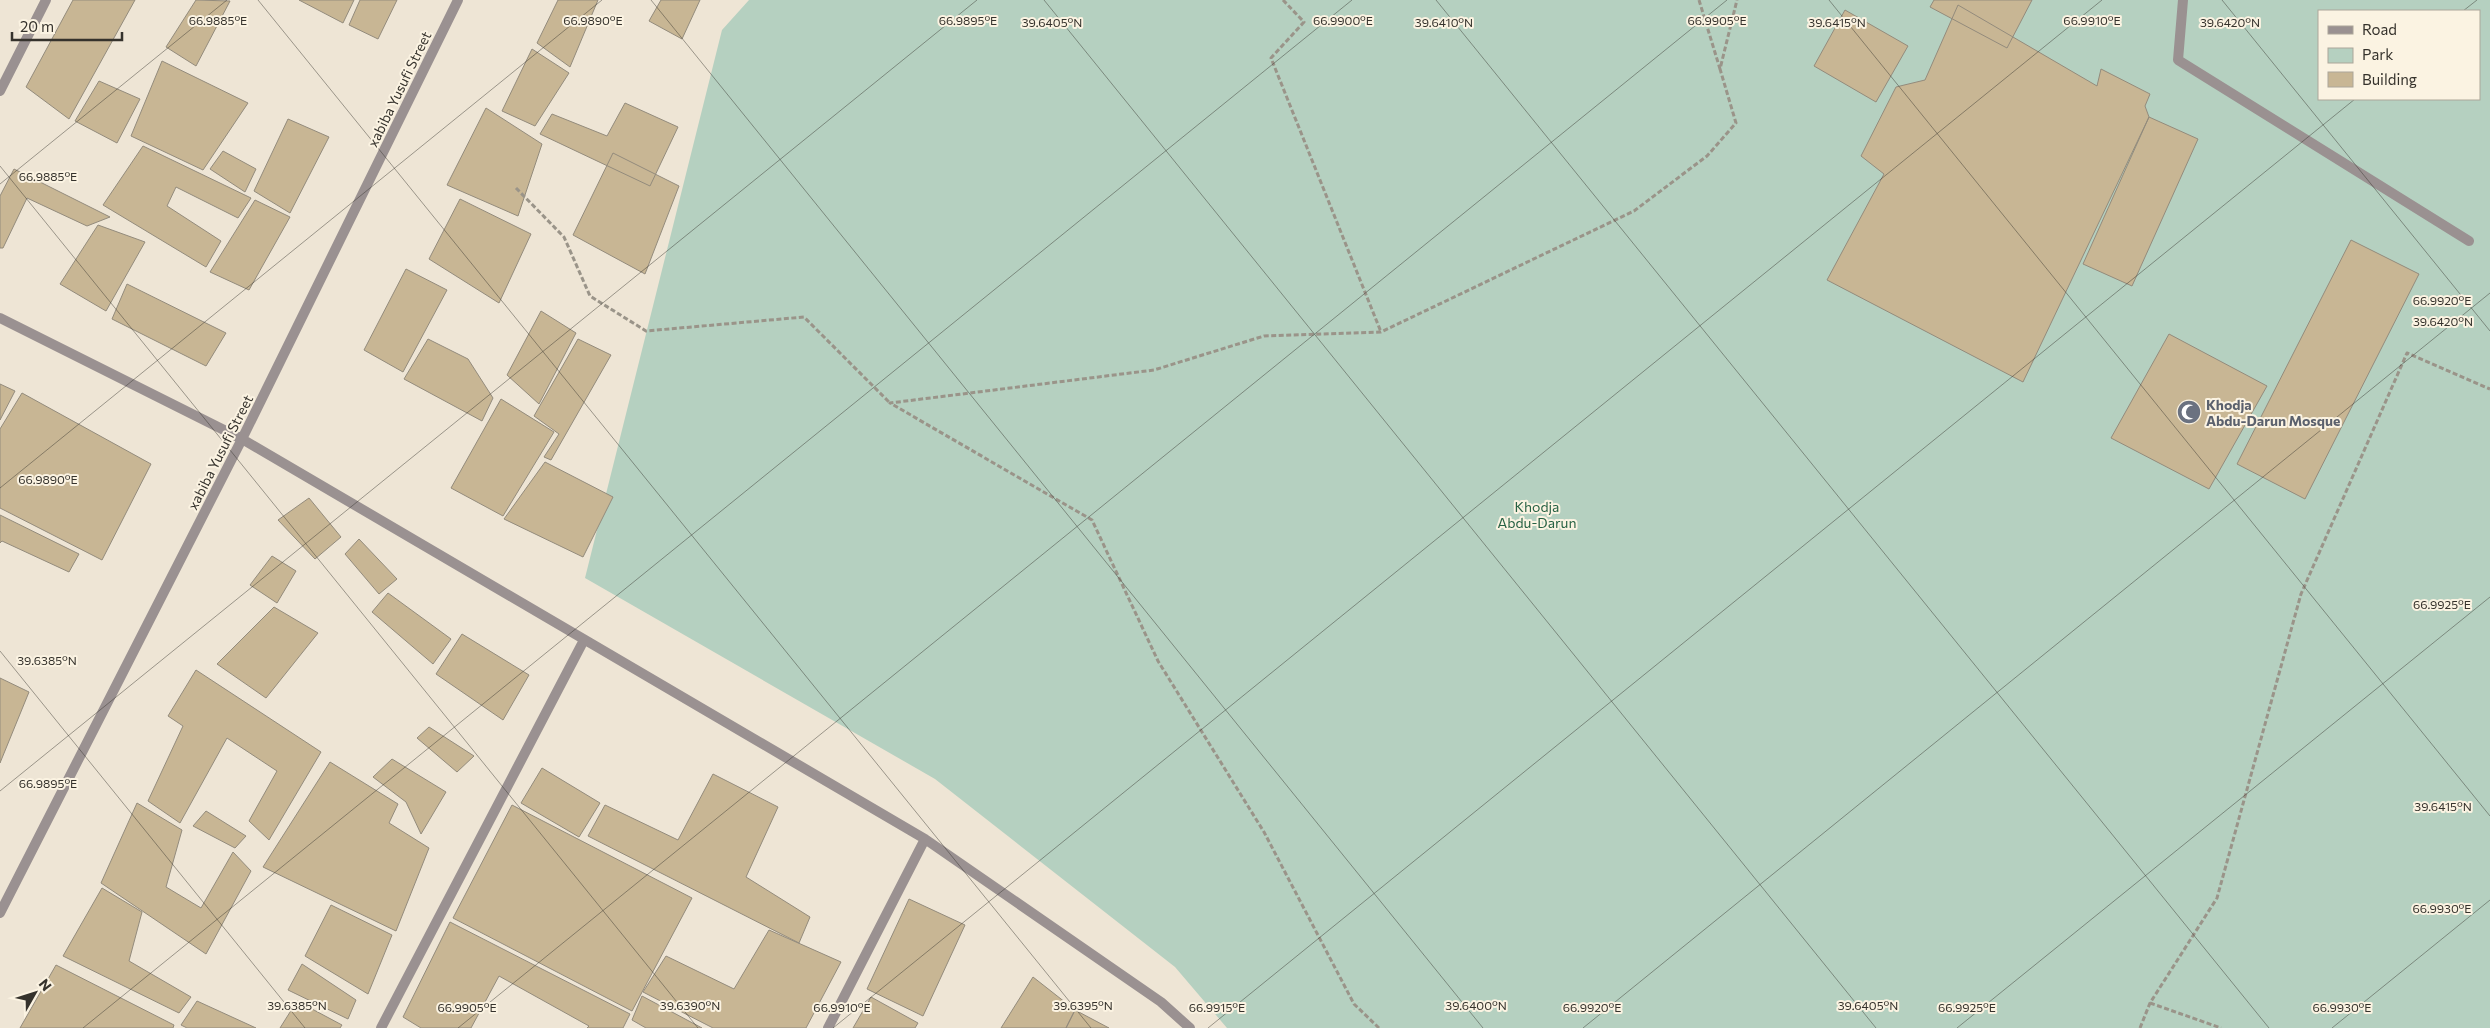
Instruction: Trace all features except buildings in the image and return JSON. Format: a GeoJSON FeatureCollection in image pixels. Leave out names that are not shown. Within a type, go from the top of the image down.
{"type":"FeatureCollection","features":[{"type":"Feature","properties":{"kind":"street"},"geometry":{"type":"LineString","coordinates":[[0,91],[46,0]]}},
{"type":"Feature","properties":{"kind":"street","name":"xabiba Yusufi Street"},"geometry":{"type":"LineString","coordinates":[[0,913],[242,439],[458,0]]}},
{"type":"Feature","properties":{"kind":"street"},"geometry":{"type":"LineString","coordinates":[[2183,0],[2178,60],[2469,241]]}},
{"type":"Feature","properties":{"kind":"street"},"geometry":{"type":"LineString","coordinates":[[0,318],[242,439],[925,839],[1160,1002],[1190,1028]]}},
{"type":"Feature","properties":{"kind":"street"},"geometry":{"type":"LineString","coordinates":[[380,1028],[584,640]]}},
{"type":"Feature","properties":{"kind":"street"},"geometry":{"type":"LineString","coordinates":[[828,1028],[925,839]]}},
{"type":"Feature","properties":{"kind":"path"},"geometry":{"type":"LineString","coordinates":[[1283,0],[1304,22],[1271,58],[1381,332]]}},
{"type":"Feature","properties":{"kind":"path"},"geometry":{"type":"LineString","coordinates":[[890,403],[1154,370],[1264,336],[1381,332],[1634,211],[1708,156],[1736,123],[1699,0]]}},
{"type":"Feature","properties":{"kind":"path"},"geometry":{"type":"LineString","coordinates":[[1720,69],[1737,0]]}},
{"type":"Feature","properties":{"kind":"path"},"geometry":{"type":"LineString","coordinates":[[516,188],[564,236],[590,296],[646,331],[804,317],[890,403],[1092,520],[1158,661],[1264,832],[1354,1004],[1380,1028]]}},
{"type":"Feature","properties":{"kind":"path"},"geometry":{"type":"LineString","coordinates":[[2140,1028],[2150,1003],[2217,898],[2301,594],[2407,353],[2490,389]]}},
{"type":"Feature","properties":{"kind":"path"},"geometry":{"type":"LineString","coordinates":[[2150,1003],[2221,1028]]}},
{"type":"Feature","properties":{"kind":"green space","name":"Khodja Abdu-Darun"},"geometry":{"type":"Polygon","coordinates":[[[749,0],[2490,0],[2490,1028],[1227,1028],[1175,967],[935,779],[585,578],[722,30],[749,0]]]}},
{"type":"Feature","properties":{"kind":"place","name":"Khodja Abdu-Darun Mosque"},"geometry":{"type":"Point","coordinates":[2189,412]}}]}
